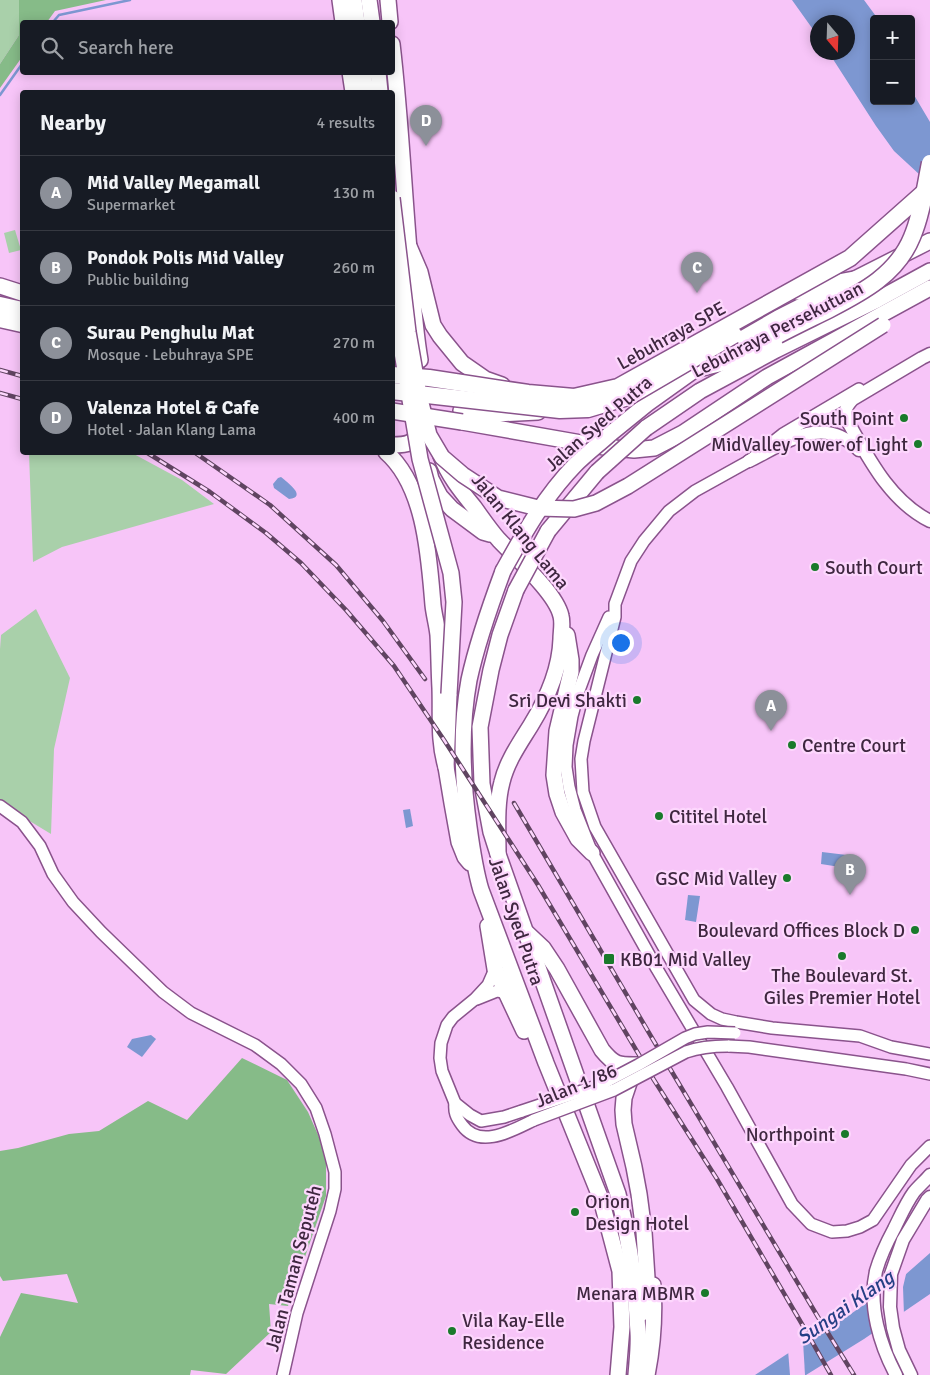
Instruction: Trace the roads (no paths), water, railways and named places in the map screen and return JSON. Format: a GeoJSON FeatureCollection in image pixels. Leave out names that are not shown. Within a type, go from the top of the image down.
{"type":"FeatureCollection","features":[{"type":"Feature","properties":{"kind":"highway"},"geometry":{"type":"LineString","coordinates":[[696,369],[721,363],[856,296],[889,272],[900,259],[912,238],[919,216],[930,162]]}},
{"type":"Feature","properties":{"kind":"highway","name":"Lebuhraya SPE"},"geometry":{"type":"LineString","coordinates":[[395,374],[528,393],[574,397],[618,387],[850,258],[930,187]]}},
{"type":"Feature","properties":{"kind":"highway","name":"Lebuhraya SPE"},"geometry":{"type":"LineString","coordinates":[[395,391],[560,410],[588,409],[628,397],[856,265],[930,202]]}},
{"type":"Feature","properties":{"kind":"highway"},"geometry":{"type":"LineString","coordinates":[[0,304],[20,309]]}},
{"type":"Feature","properties":{"kind":"highway"},"geometry":{"type":"LineString","coordinates":[[0,319],[20,324]]}},
{"type":"Feature","properties":{"kind":"main road"},"geometry":{"type":"LineString","coordinates":[[340,0],[343,20]]}},
{"type":"Feature","properties":{"kind":"main road"},"geometry":{"type":"LineString","coordinates":[[388,0],[390,20]]}},
{"type":"Feature","properties":{"kind":"main road","name":"Jalan Klang Lama"},"geometry":{"type":"LineString","coordinates":[[395,69],[417,344],[436,441],[445,466],[454,480],[494,535],[544,586],[562,616],[561,651],[550,690],[517,748],[502,782],[498,854]]}},
{"type":"Feature","properties":{"kind":"main road"},"geometry":{"type":"LineString","coordinates":[[350,75],[353,90]]}},
{"type":"Feature","properties":{"kind":"main road"},"geometry":{"type":"LineString","coordinates":[[363,75],[366,90]]}},
{"type":"Feature","properties":{"kind":"main road"},"geometry":{"type":"LineString","coordinates":[[378,75],[380,90]]}},
{"type":"Feature","properties":{"kind":"main road"},"geometry":{"type":"LineString","coordinates":[[395,223],[408,332],[419,396],[429,435],[442,457],[463,475],[498,498],[538,508],[574,509],[596,503],[628,486],[883,325],[928,289]]}},
{"type":"Feature","properties":{"kind":"main road"},"geometry":{"type":"LineString","coordinates":[[395,245],[408,239],[420,272],[433,325],[462,363],[485,379],[518,391],[558,396],[599,391],[645,376]]}},
{"type":"Feature","properties":{"kind":"main road","name":"Lebuhraya Persekutuan"},"geometry":{"type":"LineString","coordinates":[[696,369],[728,347],[778,318],[924,244]]}},
{"type":"Feature","properties":{"kind":"main road","name":"Lebuhraya Persekutuan"},"geometry":{"type":"LineString","coordinates":[[646,428],[700,391],[930,271]]}},
{"type":"Feature","properties":{"kind":"main road"},"geometry":{"type":"LineString","coordinates":[[395,411],[461,416],[530,413],[582,404],[629,386],[785,296],[811,287],[854,279]]}},
{"type":"Feature","properties":{"kind":"main road"},"geometry":{"type":"LineString","coordinates":[[412,285],[401,309],[409,376],[431,479],[440,496],[452,509],[483,532],[494,535]]}},
{"type":"Feature","properties":{"kind":"main road"},"geometry":{"type":"LineString","coordinates":[[0,286],[20,292]]}},
{"type":"Feature","properties":{"kind":"main road"},"geometry":{"type":"LineString","coordinates":[[395,402],[604,447],[634,450],[654,448],[683,433],[767,377],[928,289]]}},
{"type":"Feature","properties":{"kind":"main road"},"geometry":{"type":"LineString","coordinates":[[0,300],[20,305]]}},
{"type":"Feature","properties":{"kind":"main road"},"geometry":{"type":"LineString","coordinates":[[395,311],[420,459],[451,573],[454,602],[446,767]]}},
{"type":"Feature","properties":{"kind":"main road"},"geometry":{"type":"LineString","coordinates":[[0,326],[20,331]]}},
{"type":"Feature","properties":{"kind":"main road"},"geometry":{"type":"LineString","coordinates":[[930,354],[853,399],[846,408],[846,418],[884,482],[916,513],[930,521]]}},
{"type":"Feature","properties":{"kind":"main road","name":"Jalan Syed Putra"},"geometry":{"type":"LineString","coordinates":[[618,1375],[622,1327],[620,1270],[601,1199],[542,1051],[476,873],[465,798],[462,758],[464,721],[469,680],[490,605],[503,571],[531,520],[576,464],[647,404],[696,369]]}},
{"type":"Feature","properties":{"kind":"main road"},"geometry":{"type":"LineString","coordinates":[[395,374],[409,376]]}},
{"type":"Feature","properties":{"kind":"main road","name":"Jalan Syed Putra"},"geometry":{"type":"LineString","coordinates":[[636,1375],[638,1334],[626,1223],[618,1194],[491,832],[482,784],[480,727],[500,635],[516,590],[548,531],[597,472],[646,428]]}},
{"type":"Feature","properties":{"kind":"main road"},"geometry":{"type":"LineString","coordinates":[[395,445],[405,445],[413,440],[419,429]]}},
{"type":"Feature","properties":{"kind":"main road"},"geometry":{"type":"LineString","coordinates":[[749,461],[786,438],[810,432],[828,431],[852,442],[872,462]]}},
{"type":"Feature","properties":{"kind":"main road"},"geometry":{"type":"LineString","coordinates":[[389,455],[412,489],[419,508],[424,531],[430,563],[438,634],[440,744],[446,767],[459,842],[465,857],[476,873]]}},
{"type":"Feature","properties":{"kind":"main road"},"geometry":{"type":"LineString","coordinates":[[562,616],[570,647],[571,672],[557,730],[554,775],[557,794],[571,829],[592,853]]}},
{"type":"Feature","properties":{"kind":"main road"},"geometry":{"type":"LineString","coordinates":[[482,890],[495,969],[527,1036],[542,1051]]}},
{"type":"Feature","properties":{"kind":"main road"},"geometry":{"type":"LineString","coordinates":[[524,930],[543,948],[557,969],[609,1060],[616,1064],[638,1065]]}},
{"type":"Feature","properties":{"kind":"main road"},"geometry":{"type":"LineString","coordinates":[[629,1083],[624,1098],[624,1124],[634,1167],[653,1285],[653,1342],[647,1375]]}},
{"type":"Feature","properties":{"kind":"main road"},"geometry":{"type":"LineString","coordinates":[[896,1375],[883,1346],[877,1325],[874,1294],[876,1272],[885,1246],[914,1193],[930,1175]]}},
{"type":"Feature","properties":{"kind":"main road"},"geometry":{"type":"LineString","coordinates":[[911,1375],[899,1350],[893,1328],[890,1307],[891,1274],[903,1240],[930,1197]]}},
{"type":"Feature","properties":{"kind":"main road"},"geometry":{"type":"LineString","coordinates":[[638,1334],[647,1278],[644,1232]]}},
{"type":"Feature","properties":{"kind":"street"},"geometry":{"type":"LineString","coordinates":[[786,438],[870,382],[930,348]]}},
{"type":"Feature","properties":{"kind":"street"},"geometry":{"type":"LineString","coordinates":[[749,461],[695,492],[669,511],[644,541],[631,561],[615,604],[592,655],[572,716],[567,745],[566,767],[568,787],[574,810],[592,853],[657,969],[727,1086],[792,1204],[811,1224],[832,1232],[860,1228],[872,1220],[911,1165],[930,1146]]}},
{"type":"Feature","properties":{"kind":"street"},"geometry":{"type":"LineString","coordinates":[[615,604],[614,617],[586,726],[581,760],[583,792],[595,827],[694,1000],[710,1014],[722,1019],[772,1028],[860,1036],[892,1047],[930,1054]]}},
{"type":"Feature","properties":{"kind":"street","name":"Jalan Taman Seputeh"},"geometry":{"type":"LineString","coordinates":[[0,806],[22,822],[40,846],[53,874],[73,902],[163,992],[191,1013],[255,1045],[281,1064],[301,1084],[316,1108],[335,1172],[335,1190],[297,1313],[283,1375]]}},
{"type":"Feature","properties":{"kind":"street","name":"Jalan 1/86"},"geometry":{"type":"LineString","coordinates":[[495,969],[488,985],[475,999],[453,1017],[447,1026],[441,1043],[440,1058],[442,1071],[455,1103],[481,1121],[504,1117],[600,1085],[685,1038],[696,1034],[708,1032],[735,1033],[772,1028]]}},
{"type":"Feature","properties":{"kind":"street","name":"Jalan 1/86"},"geometry":{"type":"LineString","coordinates":[[475,999],[497,992],[506,992]]}},
{"type":"Feature","properties":{"kind":"street","name":"Jalan 1/86"},"geometry":{"type":"LineString","coordinates":[[455,1103],[454,1110],[456,1116],[465,1129],[471,1134],[482,1137],[494,1137],[608,1092],[629,1083],[686,1052],[707,1046],[749,1047],[930,1074]]}},
{"type":"Feature","properties":{"kind":"street"},"geometry":{"type":"LineString","coordinates":[[504,1117],[497,1127],[500,1130],[512,1130]]}},
{"type":"Feature","properties":{"kind":"water"},"geometry":{"type":"Polygon","coordinates":[[[792,0],[864,0],[875,15],[870,15],[870,105],[915,105],[915,97],[930,122],[930,190],[920,175],[894,151],[834,60],[855,60],[855,15],[810,15],[810,25],[792,0]]]}},
{"type":"Feature","properties":{"kind":"water"},"geometry":{"type":"Polygon","coordinates":[[[281,477],[296,492],[297,495],[294,498],[289,499],[274,488],[273,484],[281,477]]]}},
{"type":"Feature","properties":{"kind":"water"},"geometry":{"type":"Polygon","coordinates":[[[410,809],[413,826],[406,828],[403,810],[410,809]]]}},
{"type":"Feature","properties":{"kind":"water"},"geometry":{"type":"Polygon","coordinates":[[[822,852],[855,856],[854,868],[844,867],[843,870],[840,867],[821,864],[822,852]]]}},
{"type":"Feature","properties":{"kind":"water"},"geometry":{"type":"Polygon","coordinates":[[[688,895],[700,896],[696,922],[685,920],[688,895]]]}},
{"type":"Feature","properties":{"kind":"water"},"geometry":{"type":"Polygon","coordinates":[[[151,1035],[156,1039],[142,1057],[127,1047],[132,1039],[151,1035]]]}},
{"type":"Feature","properties":{"kind":"water"},"geometry":{"type":"Polygon","coordinates":[[[930,1253],[930,1294],[864,1339],[806,1375],[755,1375],[842,1320],[897,1282],[930,1253]]]}},
{"type":"Feature","properties":{"kind":"waterway"},"geometry":{"type":"LineString","coordinates":[[55,20],[59,15],[130,0]]}},
{"type":"Feature","properties":{"kind":"waterway"},"geometry":{"type":"LineString","coordinates":[[0,95],[20,67]]}},
{"type":"Feature","properties":{"kind":"railway"},"geometry":{"type":"LineString","coordinates":[[0,370],[20,375]]}},
{"type":"Feature","properties":{"kind":"railway"},"geometry":{"type":"LineString","coordinates":[[0,393],[20,398]]}},
{"type":"Feature","properties":{"kind":"railway"},"geometry":{"type":"LineString","coordinates":[[151,455],[210,492],[266,533],[301,563],[346,610],[394,666],[538,885],[654,1080],[717,1179],[831,1375]]}},
{"type":"Feature","properties":{"kind":"railway"},"geometry":{"type":"LineString","coordinates":[[198,455],[270,505],[336,565],[383,621],[425,679]]}},
{"type":"Feature","properties":{"kind":"railway"},"geometry":{"type":"LineString","coordinates":[[514,803],[672,1072],[854,1375]]}},
{"type":"Feature","properties":{"kind":"place","name":"Valenza Hotel & Cafe"},"geometry":{"type":"Point","coordinates":[426,146]}},
{"type":"Feature","properties":{"kind":"place","name":"Surau Penghulu Mat"},"geometry":{"type":"Point","coordinates":[697,293]}},
{"type":"Feature","properties":{"kind":"place","name":"South Point"},"geometry":{"type":"Point","coordinates":[904,418]}},
{"type":"Feature","properties":{"kind":"place","name":"MidValley Tower of Light"},"geometry":{"type":"Point","coordinates":[918,444]}},
{"type":"Feature","properties":{"kind":"place","name":"South Court"},"geometry":{"type":"Point","coordinates":[815,567]}},
{"type":"Feature","properties":{"kind":"place","name":"Sri Devi Shakti"},"geometry":{"type":"Point","coordinates":[637,700]}},
{"type":"Feature","properties":{"kind":"place","name":"Mid Valley Megamall"},"geometry":{"type":"Point","coordinates":[771,731]}},
{"type":"Feature","properties":{"kind":"place","name":"Centre Court"},"geometry":{"type":"Point","coordinates":[792,745]}},
{"type":"Feature","properties":{"kind":"place","name":"Cititel Hotel"},"geometry":{"type":"Point","coordinates":[659,816]}},
{"type":"Feature","properties":{"kind":"place","name":"GSC Mid Valley"},"geometry":{"type":"Point","coordinates":[787,878]}},
{"type":"Feature","properties":{"kind":"place","name":"Pondok Polis Mid Valley"},"geometry":{"type":"Point","coordinates":[850,895]}},
{"type":"Feature","properties":{"kind":"place","name":"Boulevard Offices Block D"},"geometry":{"type":"Point","coordinates":[915,930]}},
{"type":"Feature","properties":{"kind":"place","name":"The Boulevard St. Giles Premier Hotel"},"geometry":{"type":"Point","coordinates":[842,956]}},
{"type":"Feature","properties":{"kind":"place","name":"KB01 Mid Valley"},"geometry":{"type":"Point","coordinates":[609,959]}},
{"type":"Feature","properties":{"kind":"place","name":"Northpoint"},"geometry":{"type":"Point","coordinates":[845,1134]}},
{"type":"Feature","properties":{"kind":"place","name":"Orion Design Hotel"},"geometry":{"type":"Point","coordinates":[575,1212]}},
{"type":"Feature","properties":{"kind":"place","name":"Menara MBMR"},"geometry":{"type":"Point","coordinates":[705,1293]}},
{"type":"Feature","properties":{"kind":"place","name":"Vila Kay-Elle Residence"},"geometry":{"type":"Point","coordinates":[452,1331]}},
{"type":"Feature","properties":{"kind":"water label","name":"Sungai Klang"},"geometry":{"type":"Point","coordinates":[845,1307]}}]}
